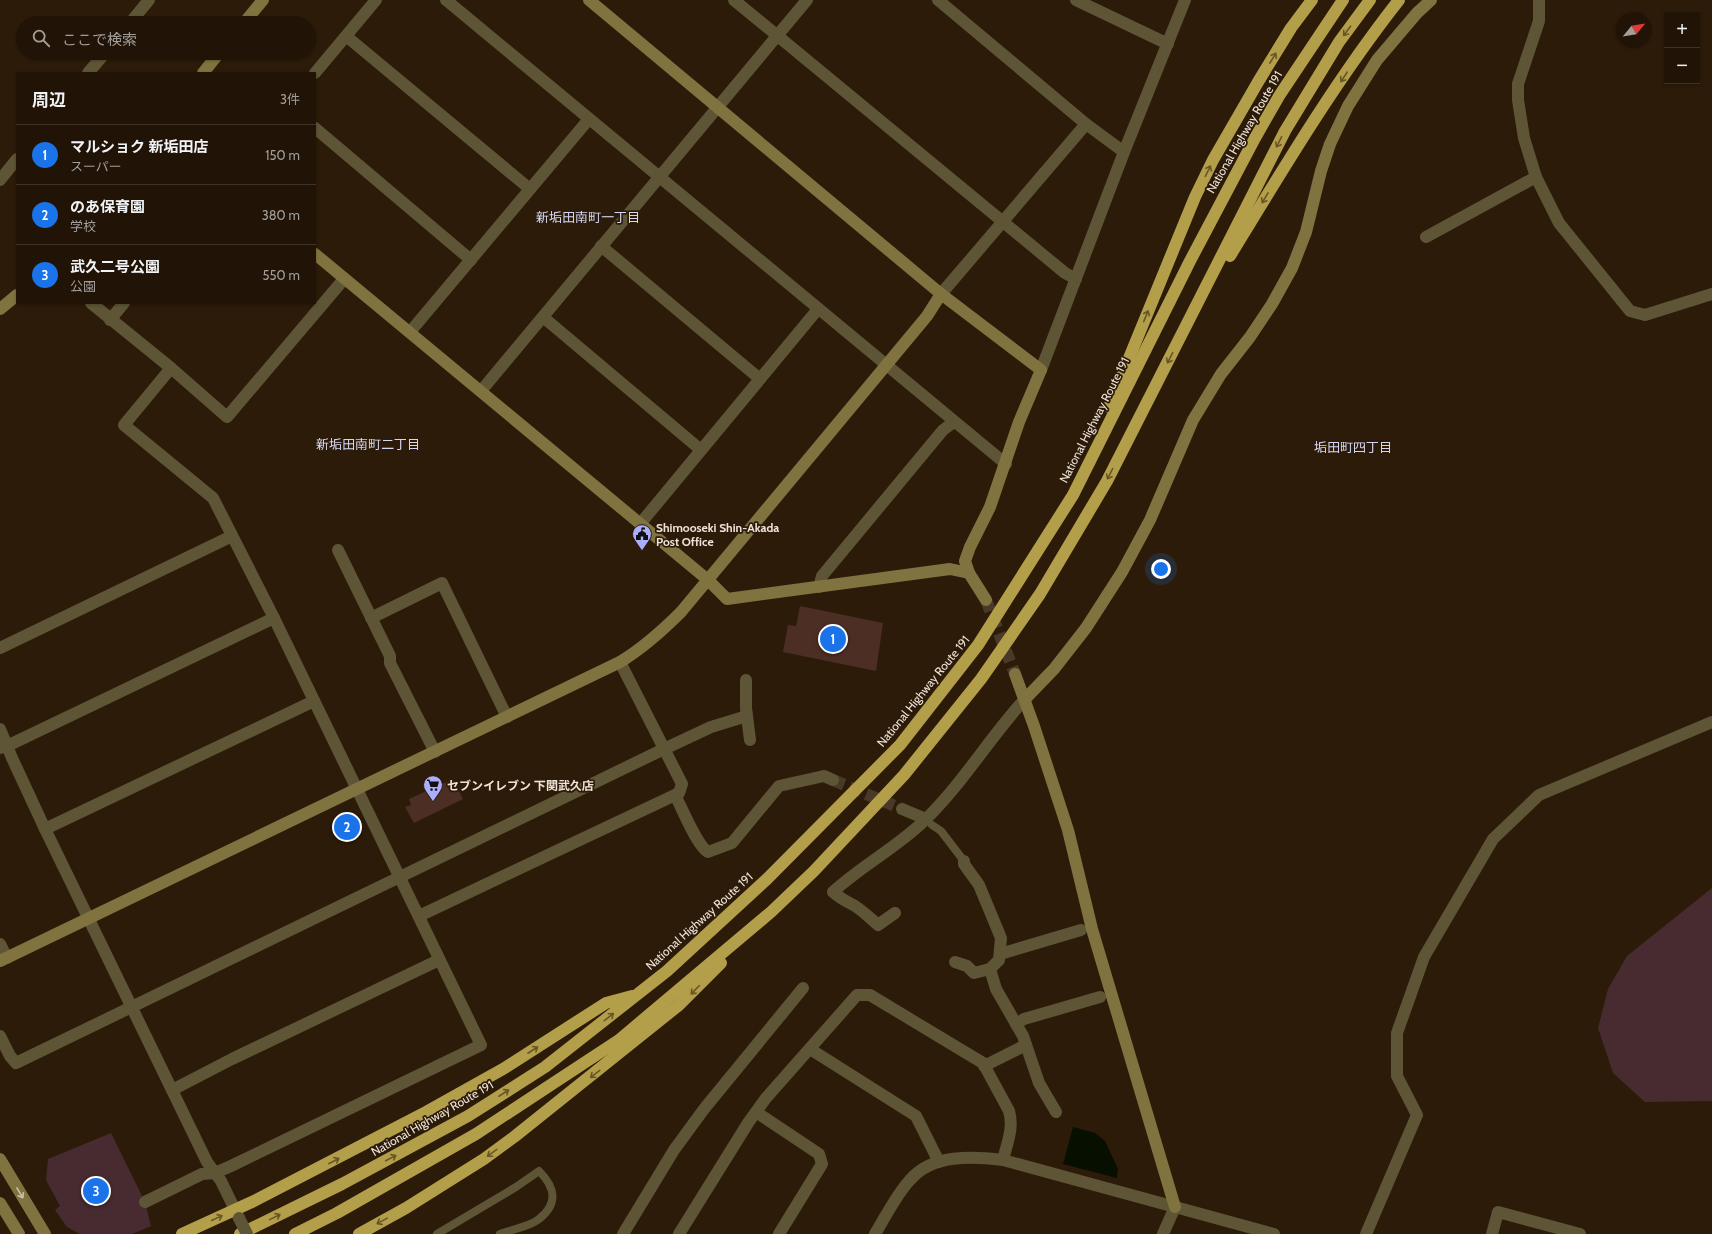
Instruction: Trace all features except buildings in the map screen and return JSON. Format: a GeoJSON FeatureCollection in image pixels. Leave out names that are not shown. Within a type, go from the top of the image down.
{"type":"FeatureCollection","features":[{"type":"Feature","properties":{"kind":"highway"},"geometry":{"type":"LineString","coordinates":[[1073,495],[1195,197],[1224,140],[1258,82],[1291,28],[1312,0]]}},
{"type":"Feature","properties":{"kind":"highway","name":"National Highway Route 191"},"geometry":{"type":"LineString","coordinates":[[240,1234],[342,1184],[468,1116],[545,1066],[668,971],[767,879],[900,745],[978,645],[1073,495],[1190,261],[1255,138],[1279,96],[1343,0]]}},
{"type":"Feature","properties":{"kind":"highway"},"geometry":{"type":"LineString","coordinates":[[359,1234],[406,1208],[484,1159],[534,1122],[679,1005],[814,871],[904,774],[981,679],[1040,594],[1099,494],[1284,131],[1339,42],[1370,0]]}},
{"type":"Feature","properties":{"kind":"highway"},"geometry":{"type":"LineString","coordinates":[[1178,341],[1291,155],[1371,35],[1399,0]]}},
{"type":"Feature","properties":{"kind":"highway"},"geometry":{"type":"LineString","coordinates":[[295,1234],[338,1213],[476,1134],[619,1040],[771,912]]}},
{"type":"Feature","properties":{"kind":"highway"},"geometry":{"type":"LineString","coordinates":[[182,1234],[237,1214],[497,1073],[606,1003],[637,995]]}},
{"type":"Feature","properties":{"kind":"street"},"geometry":{"type":"LineString","coordinates":[[136,16],[149,0]]}},
{"type":"Feature","properties":{"kind":"street"},"geometry":{"type":"LineString","coordinates":[[250,16],[263,0]]}},
{"type":"Feature","properties":{"kind":"street"},"geometry":{"type":"LineString","coordinates":[[316,72],[376,0]]}},
{"type":"Feature","properties":{"kind":"street"},"geometry":{"type":"LineString","coordinates":[[446,0],[1006,464]]}},
{"type":"Feature","properties":{"kind":"street"},"geometry":{"type":"LineString","coordinates":[[589,0],[941,294],[1041,370]]}},
{"type":"Feature","properties":{"kind":"street"},"geometry":{"type":"LineString","coordinates":[[734,0],[1002,222],[1065,273],[1076,279]]}},
{"type":"Feature","properties":{"kind":"street"},"geometry":{"type":"LineString","coordinates":[[481,392],[807,0]]}},
{"type":"Feature","properties":{"kind":"street"},"geometry":{"type":"LineString","coordinates":[[938,0],[1086,124],[1124,152]]}},
{"type":"Feature","properties":{"kind":"street"},"geometry":{"type":"LineString","coordinates":[[1076,0],[1168,44]]}},
{"type":"Feature","properties":{"kind":"street"},"geometry":{"type":"LineString","coordinates":[[986,600],[969,573],[965,561],[970,547],[990,507],[1006,464],[1019,422],[1041,370],[1124,152],[1185,0]]}},
{"type":"Feature","properties":{"kind":"street"},"geometry":{"type":"LineString","coordinates":[[895,913],[878,925],[854,906],[842,901],[833,892],[905,838],[929,822],[946,796],[1010,715],[1054,669],[1094,616],[1122,572],[1150,520],[1193,420],[1222,374],[1264,318],[1292,268],[1306,232],[1320,171],[1330,144],[1348,106],[1377,60],[1417,13],[1431,0]]}},
{"type":"Feature","properties":{"kind":"street"},"geometry":{"type":"LineString","coordinates":[[1539,0],[1539,21],[1518,84],[1518,100],[1524,138],[1536,177],[1559,223],[1630,311],[1645,315],[1712,294]]}},
{"type":"Feature","properties":{"kind":"street"},"geometry":{"type":"LineString","coordinates":[[346,36],[530,189]]}},
{"type":"Feature","properties":{"kind":"street"},"geometry":{"type":"LineString","coordinates":[[89,72],[99,60]]}},
{"type":"Feature","properties":{"kind":"street"},"geometry":{"type":"LineString","coordinates":[[204,72],[213,60]]}},
{"type":"Feature","properties":{"kind":"street"},"geometry":{"type":"LineString","coordinates":[[410,332],[589,119]]}},
{"type":"Feature","properties":{"kind":"street"},"geometry":{"type":"LineString","coordinates":[[0,944],[3,959],[357,790],[620,662],[637,651],[656,636],[681,612],[927,316],[941,294],[1086,124]]}},
{"type":"Feature","properties":{"kind":"street"},"geometry":{"type":"LineString","coordinates":[[316,129],[471,260]]}},
{"type":"Feature","properties":{"kind":"street"},"geometry":{"type":"LineString","coordinates":[[0,180],[16,160]]}},
{"type":"Feature","properties":{"kind":"street"},"geometry":{"type":"LineString","coordinates":[[1426,237],[1536,177]]}},
{"type":"Feature","properties":{"kind":"street"},"geometry":{"type":"LineString","coordinates":[[602,246],[760,379]]}},
{"type":"Feature","properties":{"kind":"street"},"geometry":{"type":"LineString","coordinates":[[316,255],[708,580],[727,599],[950,569],[969,573]]}},
{"type":"Feature","properties":{"kind":"street"},"geometry":{"type":"LineString","coordinates":[[92,304],[227,416],[344,279]]}},
{"type":"Feature","properties":{"kind":"street"},"geometry":{"type":"LineString","coordinates":[[0,308],[16,296]]}},
{"type":"Feature","properties":{"kind":"street"},"geometry":{"type":"LineString","coordinates":[[110,320],[123,304]]}},
{"type":"Feature","properties":{"kind":"street"},"geometry":{"type":"LineString","coordinates":[[640,524],[818,309]]}},
{"type":"Feature","properties":{"kind":"street"},"geometry":{"type":"LineString","coordinates":[[543,317],[701,450]]}},
{"type":"Feature","properties":{"kind":"street"},"geometry":{"type":"LineString","coordinates":[[145,1202],[202,1174],[215,1173],[481,1045],[274,618],[213,498],[124,425],[171,368]]}},
{"type":"Feature","properties":{"kind":"street"},"geometry":{"type":"LineString","coordinates":[[819,587],[822,576],[943,430],[954,422]]}},
{"type":"Feature","properties":{"kind":"street"},"geometry":{"type":"LineString","coordinates":[[0,648],[232,536]]}},
{"type":"Feature","properties":{"kind":"street"},"geometry":{"type":"LineString","coordinates":[[338,550],[390,656],[390,663],[435,752]]}},
{"type":"Feature","properties":{"kind":"street"},"geometry":{"type":"LineString","coordinates":[[371,618],[442,583],[507,717]]}},
{"type":"Feature","properties":{"kind":"street"},"geometry":{"type":"LineString","coordinates":[[3,747],[274,618]]}},
{"type":"Feature","properties":{"kind":"street"},"geometry":{"type":"LineString","coordinates":[[419,916],[679,793],[682,784],[620,662]]}},
{"type":"Feature","properties":{"kind":"street"},"geometry":{"type":"LineString","coordinates":[[1015,674],[1025,699],[1068,830],[1092,929],[1175,1207],[1164,1234]]}},
{"type":"Feature","properties":{"kind":"street"},"geometry":{"type":"LineString","coordinates":[[746,680],[747,716],[750,740]]}},
{"type":"Feature","properties":{"kind":"street"},"geometry":{"type":"LineString","coordinates":[[45,829],[314,701]]}},
{"type":"Feature","properties":{"kind":"street"},"geometry":{"type":"LineString","coordinates":[[0,1036],[10,1056],[16,1063],[664,749],[711,727],[747,716]]}},
{"type":"Feature","properties":{"kind":"street"},"geometry":{"type":"LineString","coordinates":[[1366,1234],[1417,1115],[1397,1076],[1397,1033],[1424,957],[1493,839],[1539,795],[1712,722]]}},
{"type":"Feature","properties":{"kind":"street"},"geometry":{"type":"LineString","coordinates":[[0,729],[3,747],[89,918],[207,1162],[215,1173],[247,1234]]}},
{"type":"Feature","properties":{"kind":"street"},"geometry":{"type":"LineString","coordinates":[[675,795],[698,840],[704,850],[708,852],[732,843],[779,786],[824,776],[833,780]]}},
{"type":"Feature","properties":{"kind":"street"},"geometry":{"type":"LineString","coordinates":[[902,808],[929,822]]}},
{"type":"Feature","properties":{"kind":"street"},"geometry":{"type":"LineString","coordinates":[[954,962],[967,966],[974,973],[990,969],[999,960],[1000,954],[1001,938],[979,885],[964,864],[964,861]]}},
{"type":"Feature","properties":{"kind":"street"},"geometry":{"type":"LineString","coordinates":[[1000,954],[1080,930]]}},
{"type":"Feature","properties":{"kind":"street"},"geometry":{"type":"LineString","coordinates":[[172,1090],[232,1059],[439,960]]}},
{"type":"Feature","properties":{"kind":"street"},"geometry":{"type":"LineString","coordinates":[[990,969],[996,989],[1020,1022],[1023,1036],[1039,1083],[1056,1112]]}},
{"type":"Feature","properties":{"kind":"street"},"geometry":{"type":"LineString","coordinates":[[622,1234],[674,1150],[704,1109],[803,988]]}},
{"type":"Feature","properties":{"kind":"street"},"geometry":{"type":"LineString","coordinates":[[680,1234],[766,1098],[857,995],[870,995],[983,1063],[1009,1111],[1011,1118],[1011,1130],[1003,1160]]}},
{"type":"Feature","properties":{"kind":"street"},"geometry":{"type":"LineString","coordinates":[[1020,1022],[1100,997]]}},
{"type":"Feature","properties":{"kind":"street"},"geometry":{"type":"LineString","coordinates":[[984,1066],[1026,1044]]}},
{"type":"Feature","properties":{"kind":"street"},"geometry":{"type":"LineString","coordinates":[[810,1049],[916,1116],[939,1162]]}},
{"type":"Feature","properties":{"kind":"street"},"geometry":{"type":"LineString","coordinates":[[756,1112],[819,1154],[822,1164],[779,1234]]}},
{"type":"Feature","properties":{"kind":"street"},"geometry":{"type":"LineString","coordinates":[[875,1234],[910,1179],[925,1168],[939,1162],[955,1158],[977,1157],[1003,1160],[1274,1234]]}},
{"type":"Feature","properties":{"kind":"street"},"geometry":{"type":"LineString","coordinates":[[0,1159],[44,1234]]}},
{"type":"Feature","properties":{"kind":"street"},"geometry":{"type":"LineString","coordinates":[[0,1203],[19,1234]]}},
{"type":"Feature","properties":{"kind":"street"},"geometry":{"type":"LineString","coordinates":[[1492,1234],[1498,1212],[1580,1234]]}},
{"type":"Feature","properties":{"kind":"lane"},"geometry":{"type":"LineString","coordinates":[[929,822],[941,831],[964,861]]}},
{"type":"Feature","properties":{"kind":"lane"},"geometry":{"type":"LineString","coordinates":[[437,1234],[516,1187],[539,1171],[544,1176],[552,1192],[553,1201],[550,1206],[538,1220],[500,1234]]}},
{"type":"Feature","properties":{"kind":"shaded area"},"geometry":{"type":"Polygon","coordinates":[[[1712,888],[1712,1101],[1645,1102],[1613,1073],[1598,1028],[1608,989],[1627,956],[1712,888]]]}},
{"type":"Feature","properties":{"kind":"shaded area"},"geometry":{"type":"Polygon","coordinates":[[[1073,1127],[1095,1133],[1105,1141],[1118,1169],[1117,1178],[1063,1164],[1073,1127]]]}},
{"type":"Feature","properties":{"kind":"shaded area"},"geometry":{"type":"Polygon","coordinates":[[[111,1133],[145,1202],[151,1226],[132,1234],[80,1234],[67,1227],[55,1210],[60,1206],[46,1180],[48,1159],[111,1133]]]}},
{"type":"Feature","properties":{"kind":"tunnel"},"geometry":{"type":"LineString","coordinates":[[986,600],[1015,674]]}},
{"type":"Feature","properties":{"kind":"tunnel"},"geometry":{"type":"LineString","coordinates":[[833,780],[902,809]]}},
{"type":"Feature","properties":{"kind":"place","name":"Shimooseki Shin-Akada Post Office"},"geometry":{"type":"Point","coordinates":[642,551]}},
{"type":"Feature","properties":{"kind":"place","name":"マルショク 新垢田店"},"geometry":{"type":"Point","coordinates":[833,639]}},
{"type":"Feature","properties":{"kind":"place","name":"セブンイレブン 下関武久店"},"geometry":{"type":"Point","coordinates":[433,802]}},
{"type":"Feature","properties":{"kind":"place","name":"のあ保育園"},"geometry":{"type":"Point","coordinates":[347,827]}},
{"type":"Feature","properties":{"kind":"place","name":"武久二号公園"},"geometry":{"type":"Point","coordinates":[96,1191]}},
{"type":"Feature","properties":{"kind":"district","name":"新垢田南町一丁目"},"geometry":{"type":"Point","coordinates":[588,217]}},
{"type":"Feature","properties":{"kind":"district","name":"新垢田南町二丁目"},"geometry":{"type":"Point","coordinates":[368,444]}},
{"type":"Feature","properties":{"kind":"district","name":"垢田町四丁目"},"geometry":{"type":"Point","coordinates":[1353,447]}}]}
